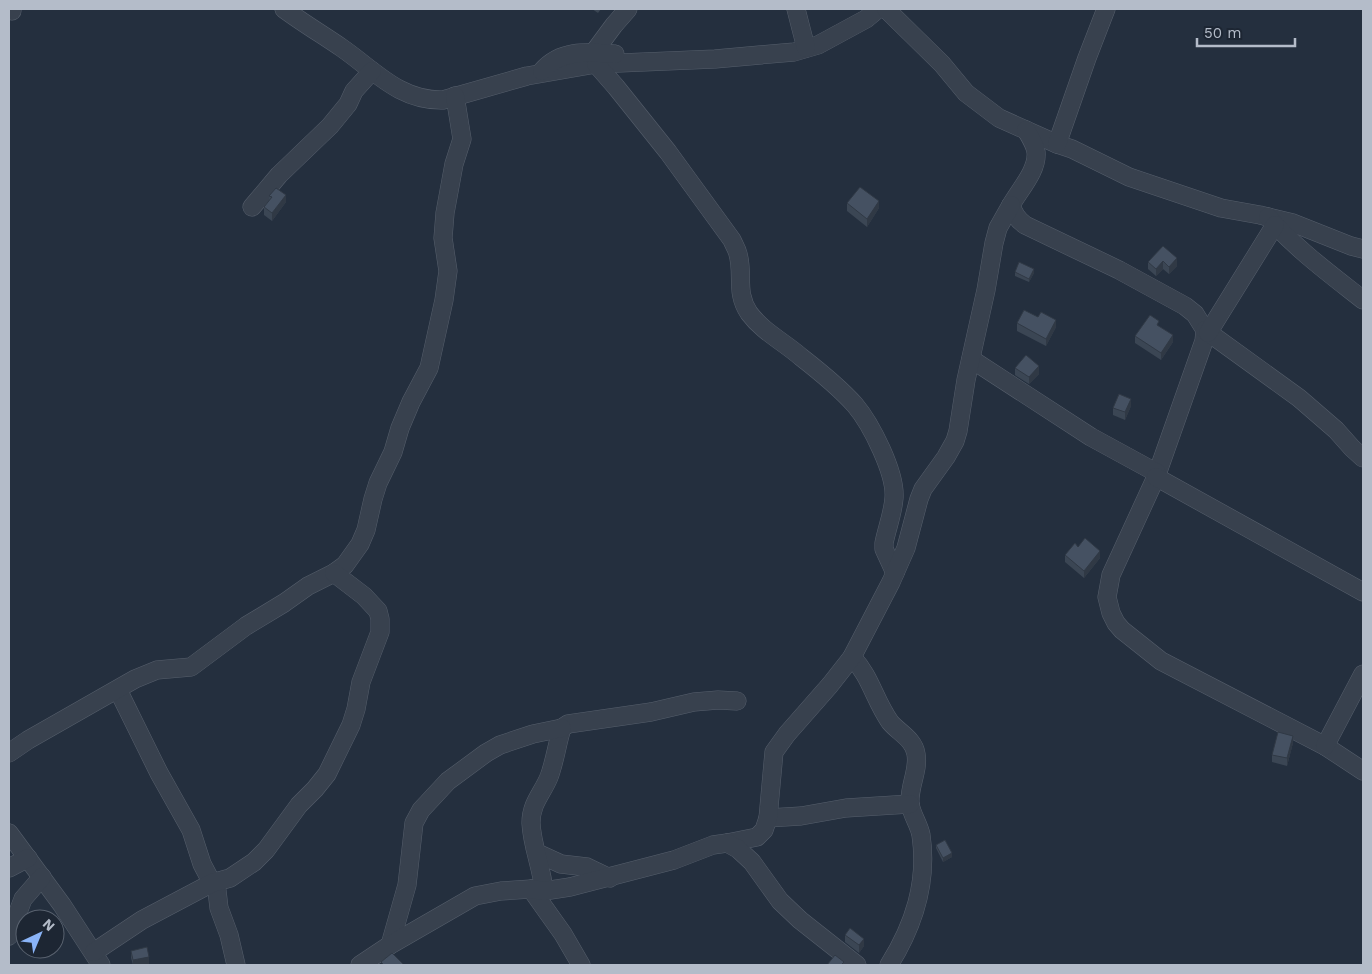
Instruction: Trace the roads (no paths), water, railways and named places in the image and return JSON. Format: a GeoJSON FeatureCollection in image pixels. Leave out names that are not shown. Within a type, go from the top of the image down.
{"type":"FeatureCollection","features":[{"type":"Feature","properties":{"kind":"street"},"geometry":{"type":"LineString","coordinates":[[284,9],[343,48],[400,90],[423,99],[443,100],[595,58],[652,60],[714,59],[780,54],[818,45],[866,19],[878,9]]}},
{"type":"Feature","properties":{"kind":"street"},"geometry":{"type":"LineString","coordinates":[[796,9],[806,48]]}},
{"type":"Feature","properties":{"kind":"street"},"geometry":{"type":"LineString","coordinates":[[886,9],[942,64],[966,93],[999,118],[1072,149],[1129,177],[1233,211],[1271,221],[1293,223],[1363,249]]}},
{"type":"Feature","properties":{"kind":"street"},"geometry":{"type":"LineString","coordinates":[[1058,144],[1106,9]]}},
{"type":"Feature","properties":{"kind":"street"},"geometry":{"type":"LineString","coordinates":[[595,58],[625,10]]}},
{"type":"Feature","properties":{"kind":"street"},"geometry":{"type":"LineString","coordinates":[[595,58],[668,152],[732,240],[740,263],[740,293],[748,312],[759,325],[832,383],[855,406],[868,426],[888,465],[892,478],[894,498],[884,549],[895,573]]}},
{"type":"Feature","properties":{"kind":"street"},"geometry":{"type":"LineString","coordinates":[[252,207],[279,175],[330,126],[348,104],[354,91],[372,71]]}},
{"type":"Feature","properties":{"kind":"street"},"geometry":{"type":"LineString","coordinates":[[9,753],[28,740],[135,679],[157,670],[192,667],[246,626],[308,586],[334,573],[353,554],[364,536],[378,483],[393,452],[400,428],[429,368],[444,300],[448,271],[442,238],[445,213],[454,164],[462,139],[455,96]]}},
{"type":"Feature","properties":{"kind":"street"},"geometry":{"type":"LineString","coordinates":[[752,862],[751,849],[757,837],[764,830],[768,818],[774,752],[852,657],[906,548],[923,489],[955,441],[998,228],[1034,166],[1036,152],[1026,130]]}},
{"type":"Feature","properties":{"kind":"street"},"geometry":{"type":"LineString","coordinates":[[1011,205],[1013,214],[1025,225],[1119,270],[1185,306],[1195,314],[1206,332],[1300,398],[1336,430],[1363,458]]}},
{"type":"Feature","properties":{"kind":"street"},"geometry":{"type":"LineString","coordinates":[[1271,221],[1316,264],[1363,300]]}},
{"type":"Feature","properties":{"kind":"street"},"geometry":{"type":"LineString","coordinates":[[1271,221],[1206,332],[1157,475],[1111,575],[1107,597],[1108,605],[1116,623],[1161,661],[1325,746],[1363,771]]}},
{"type":"Feature","properties":{"kind":"street"},"geometry":{"type":"LineString","coordinates":[[971,359],[1091,437],[1363,592]]}},
{"type":"Feature","properties":{"kind":"street"},"geometry":{"type":"LineString","coordinates":[[9,832],[97,959],[142,920],[214,883],[239,873],[254,862],[266,850],[299,805],[327,774],[351,725],[361,682],[379,638],[380,619],[378,611],[364,596],[334,573]]}},
{"type":"Feature","properties":{"kind":"street"},"geometry":{"type":"LineString","coordinates":[[852,657],[863,669],[877,700],[891,722],[911,742],[916,753],[910,804],[920,832],[923,851],[918,904],[903,940],[889,965]]}},
{"type":"Feature","properties":{"kind":"street"},"geometry":{"type":"LineString","coordinates":[[1325,746],[1363,674]]}},
{"type":"Feature","properties":{"kind":"street"},"geometry":{"type":"LineString","coordinates":[[118,690],[159,773],[191,830],[202,864],[214,883],[219,908],[229,935],[236,965]]}},
{"type":"Feature","properties":{"kind":"street"},"geometry":{"type":"LineString","coordinates":[[390,945],[407,885],[414,822],[421,810],[448,781],[486,753],[500,745],[532,734],[562,728],[568,724],[651,712],[694,702],[737,701]]}},
{"type":"Feature","properties":{"kind":"street"},"geometry":{"type":"LineString","coordinates":[[562,728],[549,778],[537,797],[532,813],[532,841],[542,873],[537,890],[581,965]]}},
{"type":"Feature","properties":{"kind":"street"},"geometry":{"type":"LineString","coordinates":[[768,818],[801,816],[846,808],[910,804]]}},
{"type":"Feature","properties":{"kind":"street"},"geometry":{"type":"LineString","coordinates":[[360,965],[390,945],[475,896],[501,891],[537,890],[610,878],[674,860],[705,847],[757,837]]}},
{"type":"Feature","properties":{"kind":"street"},"geometry":{"type":"LineString","coordinates":[[727,843],[738,849],[752,862],[780,901],[800,920],[857,965]]}},
{"type":"Feature","properties":{"kind":"street"},"geometry":{"type":"LineString","coordinates":[[537,854],[561,864],[587,867],[610,878]]}},
{"type":"Feature","properties":{"kind":"street"},"geometry":{"type":"LineString","coordinates":[[9,868],[28,858]]}},
{"type":"Feature","properties":{"kind":"street"},"geometry":{"type":"LineString","coordinates":[[9,936],[23,899],[42,877]]}}]}
